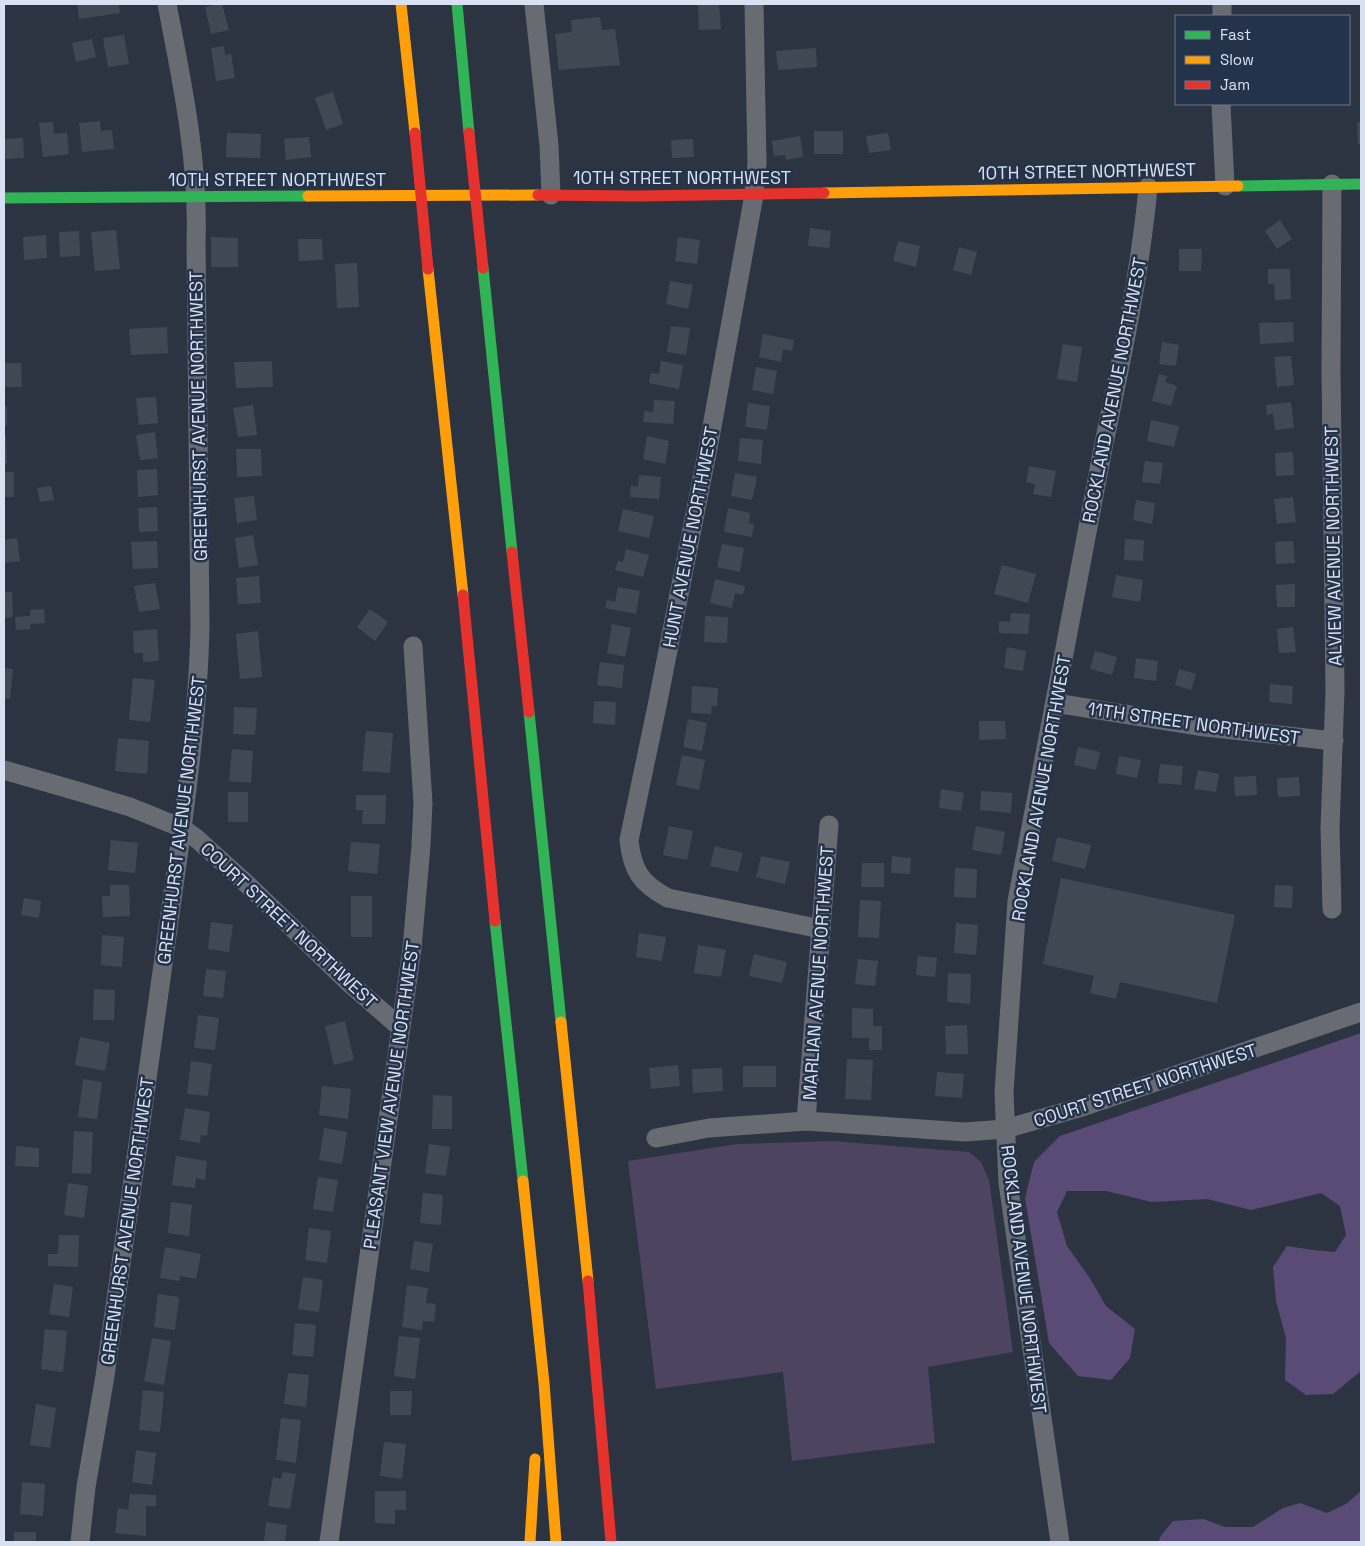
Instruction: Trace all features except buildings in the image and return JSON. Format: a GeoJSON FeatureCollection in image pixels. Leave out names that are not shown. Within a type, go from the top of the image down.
{"type":"FeatureCollection","features":[{"type":"Feature","properties":{"kind":"main road"},"geometry":{"type":"LineString","coordinates":[[402,4],[544,1383],[556,1542]]}},
{"type":"Feature","properties":{"kind":"main road"},"geometry":{"type":"LineString","coordinates":[[457,4],[595,1347],[611,1542]]}},
{"type":"Feature","properties":{"kind":"main road","name":"10TH STREET NORTHWEST"},"geometry":{"type":"LineString","coordinates":[[4,198],[754,195],[1361,184]]}},
{"type":"Feature","properties":{"kind":"main road"},"geometry":{"type":"LineString","coordinates":[[530,1542],[536,1453],[544,1383]]}},
{"type":"Feature","properties":{"kind":"street","name":"GREENHURST AVENUE NORTHWEST"},"geometry":{"type":"LineString","coordinates":[[80,1542],[86,1487],[130,1201],[190,773],[199,676],[196,197],[185,103],[167,4]]}},
{"type":"Feature","properties":{"kind":"street"},"geometry":{"type":"LineString","coordinates":[[534,4],[549,145],[551,195]]}},
{"type":"Feature","properties":{"kind":"street","name":"HUNT AVENUE NORTHWEST"},"geometry":{"type":"LineString","coordinates":[[754,4],[757,163],[754,195],[705,463],[629,840],[631,858],[637,872],[646,884],[668,898],[822,929]]}},
{"type":"Feature","properties":{"kind":"street"},"geometry":{"type":"LineString","coordinates":[[1221,105],[1225,186]]}},
{"type":"Feature","properties":{"kind":"street","name":"ALVIEW AVENUE NORTHWEST"},"geometry":{"type":"LineString","coordinates":[[1332,184],[1331,371],[1335,681],[1330,828],[1332,909]]}},
{"type":"Feature","properties":{"kind":"street","name":"ROCKLAND AVENUE NORTHWEST"},"geometry":{"type":"LineString","coordinates":[[1060,1542],[1008,1183],[1004,1094],[1006,1046],[1018,901],[1103,448],[1119,373],[1140,250],[1148,187]]}},
{"type":"Feature","properties":{"kind":"street","name":"PLEASANT VIEW AVENUE NORTHWEST"},"geometry":{"type":"LineString","coordinates":[[329,1542],[412,948],[423,802],[413,646]]}},
{"type":"Feature","properties":{"kind":"street","name":"11TH STREET NORTHWEST"},"geometry":{"type":"LineString","coordinates":[[1055,703],[1205,727],[1334,741]]}},
{"type":"Feature","properties":{"kind":"street","name":"COURT STREET NORTHWEST"},"geometry":{"type":"LineString","coordinates":[[4,770],[130,807],[182,828],[241,878],[347,981],[401,1028]]}},
{"type":"Feature","properties":{"kind":"street","name":"MARLIAN AVENUE NORTHWEST"},"geometry":{"type":"LineString","coordinates":[[806,1121],[830,826]]}},
{"type":"Feature","properties":{"kind":"street","name":"COURT STREET NORTHWEST"},"geometry":{"type":"LineString","coordinates":[[656,1138],[709,1128],[806,1121],[965,1132],[1005,1129],[1085,1106],[1361,1012]]}},
{"type":"Feature","properties":{"kind":"shaded area"},"geometry":{"type":"Polygon","coordinates":[[[1361,1033],[1361,1371],[1333,1394],[1306,1395],[1285,1380],[1286,1338],[1276,1301],[1273,1267],[1287,1246],[1335,1252],[1346,1235],[1340,1206],[1321,1193],[1251,1210],[1207,1199],[1152,1202],[1106,1191],[1067,1191],[1057,1212],[1067,1246],[1089,1277],[1106,1306],[1135,1329],[1130,1358],[1111,1380],[1078,1376],[1049,1343],[1025,1198],[1034,1162],[1060,1136],[1361,1033]]]}},
{"type":"Feature","properties":{"kind":"shaded area"},"geometry":{"type":"Polygon","coordinates":[[[832,1141],[969,1152],[981,1162],[989,1180],[1013,1352],[928,1367],[935,1443],[792,1461],[783,1372],[656,1389],[628,1161],[737,1144],[832,1141]]]}},
{"type":"Feature","properties":{"kind":"shaded area"},"geometry":{"type":"Polygon","coordinates":[[[1361,1491],[1361,1542],[1159,1542],[1160,1537],[1173,1521],[1203,1519],[1225,1527],[1253,1527],[1283,1508],[1300,1503],[1327,1513],[1346,1504],[1361,1491]]]}},
{"type":"Feature","properties":{"kind":"traffic: fast"},"geometry":{"type":"LineString","coordinates":[[457,4],[469,133]]}},
{"type":"Feature","properties":{"kind":"traffic: fast"},"geometry":{"type":"LineString","coordinates":[[1238,186],[1361,184]]}},
{"type":"Feature","properties":{"kind":"traffic: fast"},"geometry":{"type":"LineString","coordinates":[[4,198],[308,196]]}},
{"type":"Feature","properties":{"kind":"traffic: fast"},"geometry":{"type":"LineString","coordinates":[[483,268],[512,552]]}},
{"type":"Feature","properties":{"kind":"traffic: fast"},"geometry":{"type":"LineString","coordinates":[[529,712],[561,1022]]}},
{"type":"Feature","properties":{"kind":"traffic: fast"},"geometry":{"type":"LineString","coordinates":[[495,921],[523,1181]]}},
{"type":"Feature","properties":{"kind":"traffic: slow"},"geometry":{"type":"LineString","coordinates":[[401,4],[415,133]]}},
{"type":"Feature","properties":{"kind":"traffic: slow"},"geometry":{"type":"LineString","coordinates":[[824,193],[1238,186]]}},
{"type":"Feature","properties":{"kind":"traffic: slow"},"geometry":{"type":"LineString","coordinates":[[308,196],[538,195]]}},
{"type":"Feature","properties":{"kind":"traffic: slow"},"geometry":{"type":"LineString","coordinates":[[428,269],[463,595]]}},
{"type":"Feature","properties":{"kind":"traffic: slow"},"geometry":{"type":"LineString","coordinates":[[561,1022],[588,1281]]}},
{"type":"Feature","properties":{"kind":"traffic: slow"},"geometry":{"type":"LineString","coordinates":[[523,1181],[544,1383],[556,1542]]}},
{"type":"Feature","properties":{"kind":"traffic: slow"},"geometry":{"type":"LineString","coordinates":[[530,1542],[535,1459]]}},
{"type":"Feature","properties":{"kind":"traffic: jam"},"geometry":{"type":"LineString","coordinates":[[415,133],[428,269]]}},
{"type":"Feature","properties":{"kind":"traffic: jam"},"geometry":{"type":"LineString","coordinates":[[469,133],[483,268]]}},
{"type":"Feature","properties":{"kind":"traffic: jam"},"geometry":{"type":"LineString","coordinates":[[538,195],[638,196],[824,193]]}},
{"type":"Feature","properties":{"kind":"traffic: jam"},"geometry":{"type":"LineString","coordinates":[[512,552],[529,712]]}},
{"type":"Feature","properties":{"kind":"traffic: jam"},"geometry":{"type":"LineString","coordinates":[[463,595],[495,921]]}},
{"type":"Feature","properties":{"kind":"traffic: jam"},"geometry":{"type":"LineString","coordinates":[[588,1281],[611,1542]]}}]}
